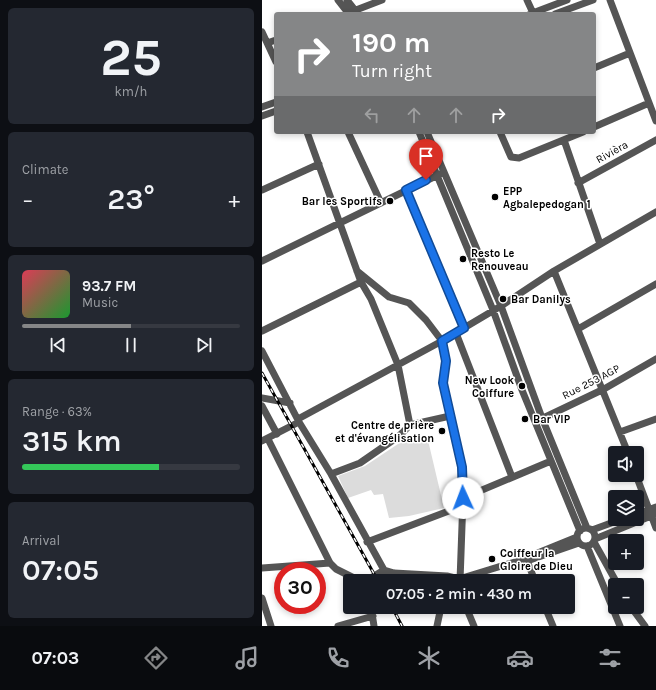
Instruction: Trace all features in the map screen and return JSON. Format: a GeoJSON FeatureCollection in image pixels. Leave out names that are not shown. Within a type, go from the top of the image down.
{"type":"FeatureCollection","features":[{"type":"Feature","properties":{"kind":"street"},"geometry":{"type":"LineString","coordinates":[[338,0],[353,12]]}},
{"type":"Feature","properties":{"kind":"street"},"geometry":{"type":"LineString","coordinates":[[347,0],[353,12]]}},
{"type":"Feature","properties":{"kind":"street"},"geometry":{"type":"LineString","coordinates":[[356,12],[382,0]]}},
{"type":"Feature","properties":{"kind":"street"},"geometry":{"type":"LineString","coordinates":[[527,0],[531,12]]}},
{"type":"Feature","properties":{"kind":"street"},"geometry":{"type":"LineString","coordinates":[[534,12],[567,0]]}},
{"type":"Feature","properties":{"kind":"street"},"geometry":{"type":"LineString","coordinates":[[560,12],[593,0]]}},
{"type":"Feature","properties":{"kind":"street"},"geometry":{"type":"LineString","coordinates":[[610,0],[656,121]]}},
{"type":"Feature","properties":{"kind":"street"},"geometry":{"type":"LineString","coordinates":[[262,32],[274,58]]}},
{"type":"Feature","properties":{"kind":"street"},"geometry":{"type":"LineString","coordinates":[[267,43],[274,41]]}},
{"type":"Feature","properties":{"kind":"street"},"geometry":{"type":"LineString","coordinates":[[596,67],[630,53]]}},
{"type":"Feature","properties":{"kind":"street"},"geometry":{"type":"LineString","coordinates":[[262,107],[274,103]]}},
{"type":"Feature","properties":{"kind":"street"},"geometry":{"type":"LineString","coordinates":[[596,126],[649,103]]}},
{"type":"Feature","properties":{"kind":"street"},"geometry":{"type":"LineString","coordinates":[[262,116],[274,112]]}},
{"type":"Feature","properties":{"kind":"street"},"geometry":{"type":"LineString","coordinates":[[308,134],[361,282],[371,299],[398,365],[410,425]]}},
{"type":"Feature","properties":{"kind":"street"},"geometry":{"type":"LineString","coordinates":[[349,134],[381,202]]}},
{"type":"Feature","properties":{"kind":"street"},"geometry":{"type":"LineString","coordinates":[[420,134],[501,306],[542,418],[589,529],[620,626]]}},
{"type":"Feature","properties":{"kind":"street"},"geometry":{"type":"LineString","coordinates":[[428,134],[440,174],[579,537],[592,542],[614,578]]}},
{"type":"Feature","properties":{"kind":"street"},"geometry":{"type":"LineString","coordinates":[[501,134],[511,157],[515,158],[523,157],[578,134]]}},
{"type":"Feature","properties":{"kind":"street"},"geometry":{"type":"LineString","coordinates":[[564,140],[600,244]]}},
{"type":"Feature","properties":{"kind":"street","name":"Rivièra"},"geometry":{"type":"LineString","coordinates":[[578,183],[656,140]]}},
{"type":"Feature","properties":{"kind":"street"},"geometry":{"type":"LineString","coordinates":[[262,190],[319,164]]}},
{"type":"Feature","properties":{"kind":"street"},"geometry":{"type":"LineString","coordinates":[[262,261],[339,222],[440,174]]}},
{"type":"Feature","properties":{"kind":"street"},"geometry":{"type":"LineString","coordinates":[[406,190],[464,328]]}},
{"type":"Feature","properties":{"kind":"street"},"geometry":{"type":"LineString","coordinates":[[346,574],[336,569],[330,563],[265,440],[298,420],[456,333],[501,306],[554,271],[656,212]]}},
{"type":"Feature","properties":{"kind":"street"},"geometry":{"type":"LineString","coordinates":[[357,271],[389,297],[409,303],[426,320],[442,341],[446,361],[443,383],[462,467],[459,574]]}},
{"type":"Feature","properties":{"kind":"street"},"geometry":{"type":"LineString","coordinates":[[554,271],[604,390],[625,446]]}},
{"type":"Feature","properties":{"kind":"street"},"geometry":{"type":"LineString","coordinates":[[262,331],[361,282]]}},
{"type":"Feature","properties":{"kind":"street"},"geometry":{"type":"LineString","coordinates":[[578,329],[656,284]]}},
{"type":"Feature","properties":{"kind":"street"},"geometry":{"type":"LineString","coordinates":[[456,333],[512,477]]}},
{"type":"Feature","properties":{"kind":"street"},"geometry":{"type":"LineString","coordinates":[[262,351],[298,420],[331,474],[378,562],[384,570],[404,574]]}},
{"type":"Feature","properties":{"kind":"street","name":"Rue 253 AGP"},"geometry":{"type":"LineString","coordinates":[[535,422],[604,390],[656,359]]}},
{"type":"Feature","properties":{"kind":"street"},"geometry":{"type":"LineString","coordinates":[[262,398],[290,403]]}},
{"type":"Feature","properties":{"kind":"street"},"geometry":{"type":"LineString","coordinates":[[262,406],[277,434]]}},
{"type":"Feature","properties":{"kind":"street"},"geometry":{"type":"LineString","coordinates":[[331,474],[360,463],[399,436],[410,425],[450,416]]}},
{"type":"Feature","properties":{"kind":"street"},"geometry":{"type":"LineString","coordinates":[[620,432],[656,419]]}},
{"type":"Feature","properties":{"kind":"street"},"geometry":{"type":"LineString","coordinates":[[368,542],[462,502],[512,477],[551,461]]}},
{"type":"Feature","properties":{"kind":"street"},"geometry":{"type":"LineString","coordinates":[[639,482],[653,512],[656,528]]}},
{"type":"Feature","properties":{"kind":"street"},"geometry":{"type":"LineString","coordinates":[[592,542],[653,512]]}},
{"type":"Feature","properties":{"kind":"street"},"geometry":{"type":"LineString","coordinates":[[477,574],[518,560],[526,559],[579,537],[589,529],[608,523]]}},
{"type":"Feature","properties":{"kind":"street"},"geometry":{"type":"LineString","coordinates":[[526,559],[532,574]]}},
{"type":"Feature","properties":{"kind":"street"},"geometry":{"type":"LineString","coordinates":[[262,568],[330,563]]}},
{"type":"Feature","properties":{"kind":"street"},"geometry":{"type":"LineString","coordinates":[[377,574],[384,570]]}},
{"type":"Feature","properties":{"kind":"street"},"geometry":{"type":"LineString","coordinates":[[262,598],[271,626]]}},
{"type":"Feature","properties":{"kind":"street"},"geometry":{"type":"LineString","coordinates":[[437,626],[440,614]]}},
{"type":"Feature","properties":{"kind":"street"},"geometry":{"type":"LineString","coordinates":[[469,614],[474,626]]}},
{"type":"Feature","properties":{"kind":"street"},"geometry":{"type":"LineString","coordinates":[[548,614],[553,626]]}},
{"type":"Feature","properties":{"kind":"street"},"geometry":{"type":"LineString","coordinates":[[636,614],[645,626]]}},
{"type":"Feature","properties":{"kind":"street"},"geometry":{"type":"LineString","coordinates":[[338,626],[373,616],[374,626]]}},
{"type":"Feature","properties":{"kind":"shaded area"},"geometry":{"type":"Polygon","coordinates":[[[427,436],[444,508],[409,516],[389,518],[383,494],[374,495],[371,490],[348,498],[338,476],[365,466],[404,440],[427,436]]]}},
{"type":"Feature","properties":{"kind":"railway"},"geometry":{"type":"LineString","coordinates":[[262,373],[374,574]]}},
{"type":"Feature","properties":{"kind":"railway"},"geometry":{"type":"LineString","coordinates":[[396,614],[402,626]]}},
{"type":"Feature","properties":{"kind":"place","name":"EPP Agbalepedogan 1"},"geometry":{"type":"Point","coordinates":[495,197]}},
{"type":"Feature","properties":{"kind":"place","name":"Bar les Sportifs"},"geometry":{"type":"Point","coordinates":[390,201]}},
{"type":"Feature","properties":{"kind":"place","name":"Resto Le Renouveau"},"geometry":{"type":"Point","coordinates":[463,259]}},
{"type":"Feature","properties":{"kind":"place","name":"Bar Danilys"},"geometry":{"type":"Point","coordinates":[503,299]}},
{"type":"Feature","properties":{"kind":"place","name":"New Look Coiffure"},"geometry":{"type":"Point","coordinates":[522,386]}},
{"type":"Feature","properties":{"kind":"place","name":"Bar VIP"},"geometry":{"type":"Point","coordinates":[525,419]}},
{"type":"Feature","properties":{"kind":"place","name":"Centre de prière et d'évangélisation"},"geometry":{"type":"Point","coordinates":[442,431]}},
{"type":"Feature","properties":{"kind":"place","name":"Coiffeur la Gloire de Dieu"},"geometry":{"type":"Point","coordinates":[492,559]}},
{"type":"Feature","properties":{"kind":"route"},"geometry":{"type":"LineString","coordinates":[[426,180],[406,190],[464,328],[442,341],[446,361],[443,383],[462,467],[463,498]]}}]}
